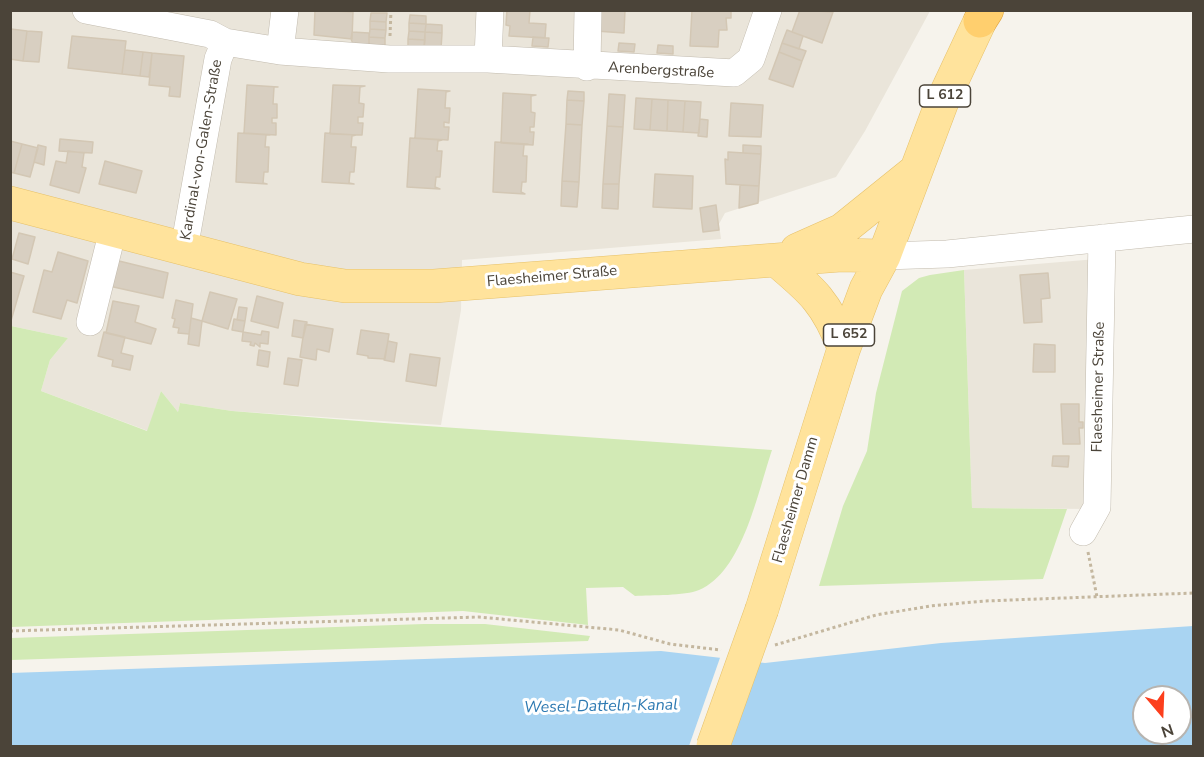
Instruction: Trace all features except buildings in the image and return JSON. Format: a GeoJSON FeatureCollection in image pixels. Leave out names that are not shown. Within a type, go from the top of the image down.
{"type":"FeatureCollection","features":[{"type":"Feature","properties":{"kind":"main road","name":"L 612"},"geometry":{"type":"LineString","coordinates":[[884,256],[942,102],[984,16]]}},
{"type":"Feature","properties":{"kind":"main road"},"geometry":{"type":"LineString","coordinates":[[844,348],[835,323],[822,301],[776,260],[842,230],[914,172]]}},
{"type":"Feature","properties":{"kind":"main road","name":"Flaesheimer Straße"},"geometry":{"type":"LineString","coordinates":[[10,203],[300,279],[345,286],[377,287],[536,280],[841,255],[884,256]]}},
{"type":"Feature","properties":{"kind":"main road","name":"Flaesheimer Damm"},"geometry":{"type":"LineString","coordinates":[[713,747],[762,609],[844,348],[866,289],[884,256]]}},
{"type":"Feature","properties":{"kind":"street"},"geometry":{"type":"LineString","coordinates":[[86,10],[210,34],[225,42]]}},
{"type":"Feature","properties":{"kind":"street"},"geometry":{"type":"LineString","coordinates":[[280,51],[285,10]]}},
{"type":"Feature","properties":{"kind":"street"},"geometry":{"type":"LineString","coordinates":[[488,59],[490,10]]}},
{"type":"Feature","properties":{"kind":"street","name":"Arenbergstraße"},"geometry":{"type":"LineString","coordinates":[[586,67],[588,10]]}},
{"type":"Feature","properties":{"kind":"street","name":"Arenbergstraße"},"geometry":{"type":"LineString","coordinates":[[280,51],[389,59],[488,59],[586,67],[734,73],[751,59],[768,10]]}},
{"type":"Feature","properties":{"kind":"street","name":"Kardinal-von-Galen-Straße"},"geometry":{"type":"LineString","coordinates":[[184,249],[218,59],[225,42],[280,51]]}},
{"type":"Feature","properties":{"kind":"street","name":"Flaesheimer Straße"},"geometry":{"type":"LineString","coordinates":[[884,256],[947,254],[1194,229]]}},
{"type":"Feature","properties":{"kind":"street"},"geometry":{"type":"LineString","coordinates":[[90,322],[113,230]]}},
{"type":"Feature","properties":{"kind":"street","name":"Flaesheimer Straße"},"geometry":{"type":"LineString","coordinates":[[1083,532],[1097,507],[1102,238]]}},
{"type":"Feature","properties":{"kind":"path"},"geometry":{"type":"LineString","coordinates":[[389,59],[391,10]]}},
{"type":"Feature","properties":{"kind":"path"},"geometry":{"type":"LineString","coordinates":[[1083,532],[1097,597]]}},
{"type":"Feature","properties":{"kind":"path"},"geometry":{"type":"LineString","coordinates":[[765,648],[876,615],[930,606],[985,600],[1194,593]]}},
{"type":"Feature","properties":{"kind":"path"},"geometry":{"type":"LineString","coordinates":[[10,631],[479,617],[619,630],[670,644],[726,650]]}},
{"type":"Feature","properties":{"kind":"shaded area"},"geometry":{"type":"Polygon","coordinates":[[[11,11],[930,11],[865,131],[836,177],[725,213],[719,224],[721,239],[462,260],[461,310],[441,425],[232,411],[180,403],[178,412],[161,391],[148,431],[41,391],[50,360],[68,338],[11,326],[11,11]]]}},
{"type":"Feature","properties":{"kind":"shaded area"},"geometry":{"type":"Polygon","coordinates":[[[1097,259],[1091,509],[972,508],[964,270],[1097,259]]]}},
{"type":"Feature","properties":{"kind":"green space"},"geometry":{"type":"Polygon","coordinates":[[[964,270],[972,508],[1067,509],[1043,579],[819,586],[843,506],[867,451],[876,393],[902,291],[919,278],[964,270]]]}},
{"type":"Feature","properties":{"kind":"green space"},"geometry":{"type":"Polygon","coordinates":[[[11,326],[68,338],[50,360],[41,391],[147,431],[161,391],[178,412],[180,403],[232,411],[772,450],[747,529],[727,566],[714,580],[693,592],[668,595],[635,596],[623,587],[586,588],[588,625],[463,611],[11,627],[11,326]]]}},
{"type":"Feature","properties":{"kind":"green space"},"geometry":{"type":"Polygon","coordinates":[[[424,624],[485,624],[590,636],[588,641],[11,660],[11,638],[424,624]]]}},
{"type":"Feature","properties":{"kind":"water","name":"Wesel-Datteln-Kanal"},"geometry":{"type":"Polygon","coordinates":[[[1193,626],[1193,746],[11,746],[10,673],[661,651],[765,663],[941,643],[1193,626]]]}},
{"type":"Feature","properties":{"kind":"pier"},"geometry":{"type":"Polygon","coordinates":[[[721,655],[757,659],[727,746],[689,746],[721,655]]]}}]}
